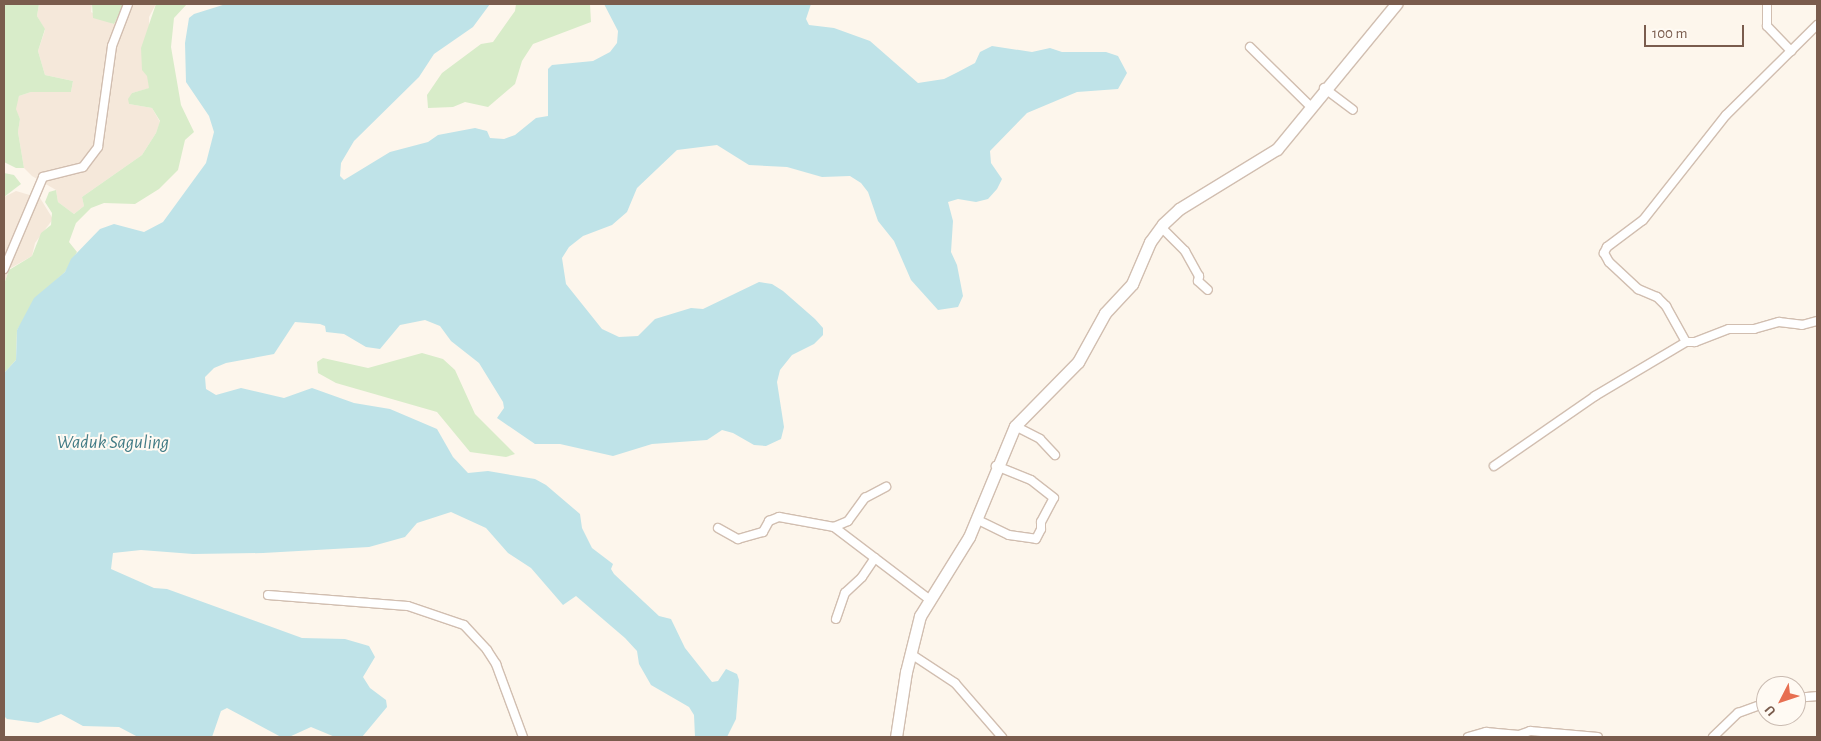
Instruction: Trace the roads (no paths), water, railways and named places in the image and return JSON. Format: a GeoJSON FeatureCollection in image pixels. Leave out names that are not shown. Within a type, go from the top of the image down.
{"type":"FeatureCollection","features":[{"type":"Feature","properties":{"kind":"main road"},"geometry":{"type":"LineString","coordinates":[[896,737],[920,616],[978,520],[996,466],[1015,426],[1078,362],[1105,313],[1132,284],[1150,242],[1161,226],[1179,209],[1277,149],[1324,88],[1396,4]]}},
{"type":"Feature","properties":{"kind":"street"},"geometry":{"type":"LineString","coordinates":[[4,268],[42,177],[83,167],[98,147],[112,46],[128,4]]}},
{"type":"Feature","properties":{"kind":"street"},"geometry":{"type":"LineString","coordinates":[[1767,4],[1767,26],[1791,52]]}},
{"type":"Feature","properties":{"kind":"street"},"geometry":{"type":"LineString","coordinates":[[1686,342],[1666,306],[1657,296],[1638,289],[1608,262],[1605,250],[1643,220],[1726,115],[1817,25]]}},
{"type":"Feature","properties":{"kind":"street"},"geometry":{"type":"LineString","coordinates":[[1250,48],[1310,106]]}},
{"type":"Feature","properties":{"kind":"street"},"geometry":{"type":"LineString","coordinates":[[1324,88],[1353,110]]}},
{"type":"Feature","properties":{"kind":"street"},"geometry":{"type":"LineString","coordinates":[[1161,226],[1185,251],[1199,276],[1198,281],[1208,290]]}},
{"type":"Feature","properties":{"kind":"street"},"geometry":{"type":"LineString","coordinates":[[1494,466],[1595,396],[1686,342],[1729,329],[1754,329],[1779,322],[1802,325],[1817,320]]}},
{"type":"Feature","properties":{"kind":"street"},"geometry":{"type":"LineString","coordinates":[[1015,426],[1041,440],[1054,455]]}},
{"type":"Feature","properties":{"kind":"street"},"geometry":{"type":"LineString","coordinates":[[978,520],[1009,535],[1036,539],[1042,529],[1041,522],[1054,498],[1031,480],[996,466]]}},
{"type":"Feature","properties":{"kind":"street"},"geometry":{"type":"LineString","coordinates":[[834,527],[853,516],[870,494],[886,487]]}},
{"type":"Feature","properties":{"kind":"street"},"geometry":{"type":"LineString","coordinates":[[718,528],[738,539],[762,532],[769,521],[779,517],[834,527],[929,599]]}},
{"type":"Feature","properties":{"kind":"street"},"geometry":{"type":"LineString","coordinates":[[836,619],[845,593],[862,577],[875,558]]}},
{"type":"Feature","properties":{"kind":"street"},"geometry":{"type":"LineString","coordinates":[[268,595],[408,606],[464,625],[487,650],[496,664],[522,737]]}},
{"type":"Feature","properties":{"kind":"street"},"geometry":{"type":"LineString","coordinates":[[911,654],[955,683],[1002,737]]}},
{"type":"Feature","properties":{"kind":"street"},"geometry":{"type":"LineString","coordinates":[[1713,737],[1738,713],[1756,707]]}},
{"type":"Feature","properties":{"kind":"street"},"geometry":{"type":"LineString","coordinates":[[1468,737],[1486,732],[1519,735],[1530,732],[1598,737]]}},
{"type":"Feature","properties":{"kind":"water","name":"Waduk Saguling"},"geometry":{"type":"Polygon","coordinates":[[[226,4],[490,4],[473,27],[434,54],[419,77],[354,141],[341,163],[340,176],[344,180],[390,152],[428,142],[438,135],[475,128],[487,131],[490,138],[504,139],[515,135],[536,118],[548,116],[548,69],[552,65],[593,61],[610,52],[617,43],[618,31],[604,4],[811,4],[806,19],[809,25],[834,28],[870,41],[918,83],[944,79],[975,63],[980,52],[992,46],[1032,52],[1050,48],[1062,52],[1106,52],[1118,56],[1127,73],[1118,89],[1077,92],[1027,113],[990,151],[991,163],[1002,179],[997,189],[988,199],[976,202],[958,199],[948,202],[953,221],[951,252],[957,265],[963,296],[958,307],[938,310],[911,280],[894,241],[878,221],[868,192],[861,183],[850,176],[822,177],[787,167],[749,165],[717,145],[677,150],[637,188],[627,212],[612,225],[583,236],[569,247],[562,258],[566,284],[602,329],[619,337],[638,336],[655,319],[691,308],[703,309],[759,282],[772,284],[783,291],[815,319],[823,328],[823,335],[814,344],[792,355],[780,370],[777,382],[784,427],[781,439],[766,446],[754,445],[733,433],[722,430],[707,440],[652,444],[613,456],[560,444],[535,444],[497,418],[504,408],[503,402],[479,363],[451,341],[440,326],[425,320],[400,325],[380,349],[366,347],[344,334],[326,332],[325,326],[320,324],[295,322],[274,354],[226,363],[214,368],[205,377],[206,389],[216,395],[241,388],[284,398],[312,388],[354,403],[390,409],[437,429],[453,457],[468,473],[488,471],[535,479],[546,485],[580,514],[582,528],[592,548],[613,564],[611,569],[614,574],[659,616],[671,619],[685,648],[712,682],[718,681],[726,669],[737,674],[739,680],[736,719],[727,737],[695,737],[694,715],[689,707],[651,685],[639,664],[637,651],[625,638],[576,596],[563,605],[531,568],[508,553],[486,528],[451,512],[417,523],[405,537],[369,547],[263,553],[193,554],[141,550],[113,553],[111,569],[154,588],[167,589],[302,638],[345,639],[369,646],[375,657],[363,677],[370,688],[386,700],[387,707],[362,737],[335,737],[311,727],[289,737],[281,737],[227,708],[221,711],[212,737],[138,737],[119,727],[83,726],[61,714],[38,723],[7,719],[4,716],[4,373],[16,360],[17,330],[34,298],[65,272],[71,259],[100,229],[114,224],[144,232],[163,222],[206,163],[214,132],[209,116],[186,82],[185,43],[189,18],[194,14],[226,4]]]}}]}
